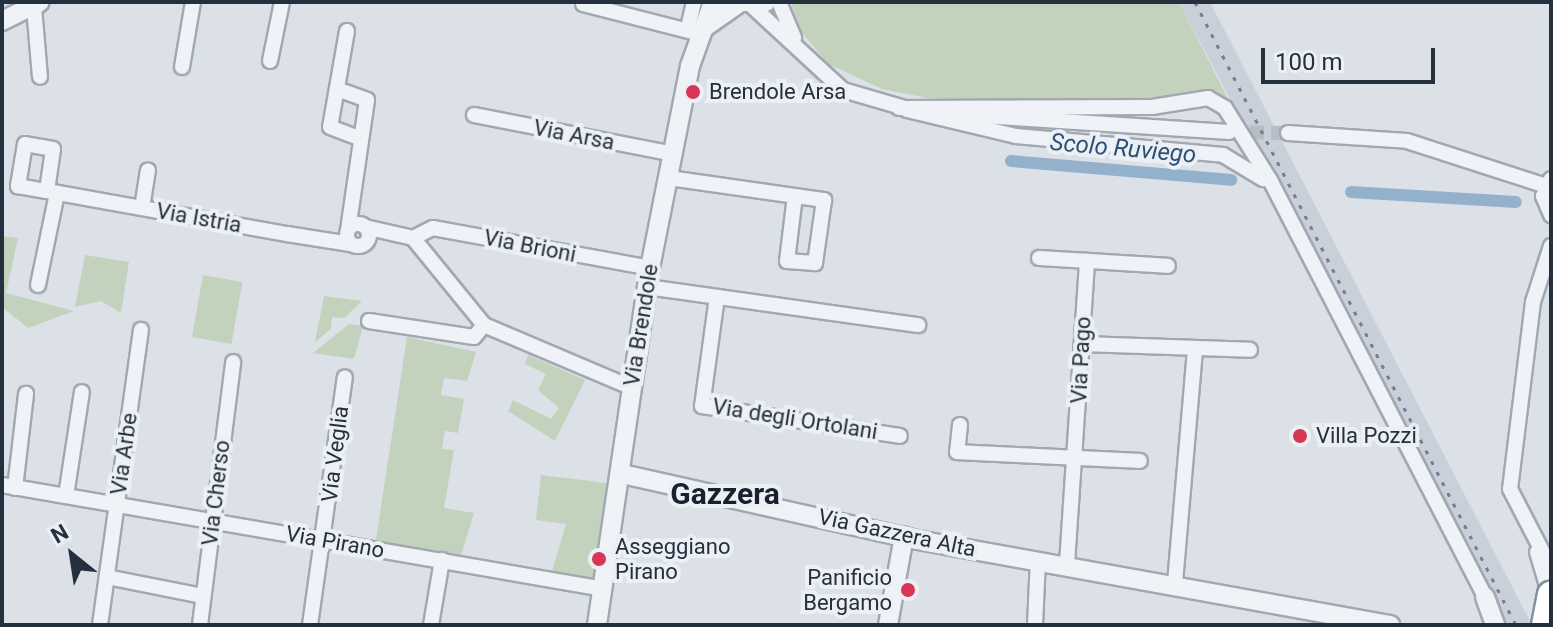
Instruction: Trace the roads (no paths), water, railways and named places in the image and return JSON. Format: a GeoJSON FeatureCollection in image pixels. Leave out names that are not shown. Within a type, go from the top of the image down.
{"type":"FeatureCollection","features":[{"type":"Feature","properties":{"kind":"highway"},"geometry":{"type":"LineString","coordinates":[[1545,625],[1551,597]]}},
{"type":"Feature","properties":{"kind":"street"},"geometry":{"type":"LineString","coordinates":[[182,67],[193,2]]}},
{"type":"Feature","properties":{"kind":"street"},"geometry":{"type":"LineString","coordinates":[[270,61],[282,2]]}},
{"type":"Feature","properties":{"kind":"street"},"geometry":{"type":"LineString","coordinates":[[694,2],[697,30]]}},
{"type":"Feature","properties":{"kind":"street","name":"Via Brendole"},"geometry":{"type":"LineString","coordinates":[[597,625],[622,474],[630,387],[650,268],[697,30],[713,2]]}},
{"type":"Feature","properties":{"kind":"street"},"geometry":{"type":"LineString","coordinates":[[779,2],[795,42]]}},
{"type":"Feature","properties":{"kind":"street"},"geometry":{"type":"LineString","coordinates":[[2,21],[37,4],[40,77]]}},
{"type":"Feature","properties":{"kind":"street"},"geometry":{"type":"LineString","coordinates":[[583,4],[697,30],[748,4],[795,42],[843,90],[899,108],[1016,136],[1223,155],[1275,190]]}},
{"type":"Feature","properties":{"kind":"street"},"geometry":{"type":"LineString","coordinates":[[347,31],[331,131],[361,139]]}},
{"type":"Feature","properties":{"kind":"street"},"geometry":{"type":"LineString","coordinates":[[337,89],[367,98],[349,237],[366,243],[365,227],[413,238],[484,325],[630,387]]}},
{"type":"Feature","properties":{"kind":"street"},"geometry":{"type":"LineString","coordinates":[[899,108],[1152,107],[1208,98],[1225,108],[1275,190],[1485,597],[1493,625],[1478,625],[1485,597]]}},
{"type":"Feature","properties":{"kind":"street"},"geometry":{"type":"LineString","coordinates":[[899,108],[1229,132]]}},
{"type":"Feature","properties":{"kind":"street","name":"Via Arsa"},"geometry":{"type":"LineString","coordinates":[[474,115],[674,154]]}},
{"type":"Feature","properties":{"kind":"street"},"geometry":{"type":"LineString","coordinates":[[1288,133],[1407,141],[1548,182],[1551,215]]}},
{"type":"Feature","properties":{"kind":"street"},"geometry":{"type":"LineString","coordinates":[[142,208],[148,170]]}},
{"type":"Feature","properties":{"kind":"street"},"geometry":{"type":"LineString","coordinates":[[669,178],[824,200],[815,263],[787,261],[795,196]]}},
{"type":"Feature","properties":{"kind":"street","name":"Via Istria"},"geometry":{"type":"LineString","coordinates":[[38,285],[52,192],[349,237]]}},
{"type":"Feature","properties":{"kind":"street","name":"Via Brioni"},"geometry":{"type":"LineString","coordinates":[[413,238],[433,228],[650,268]]}},
{"type":"Feature","properties":{"kind":"street"},"geometry":{"type":"LineString","coordinates":[[1551,246],[1533,302],[1510,489],[1537,552],[1551,597]]}},
{"type":"Feature","properties":{"kind":"street"},"geometry":{"type":"LineString","coordinates":[[1039,258],[1168,266]]}},
{"type":"Feature","properties":{"kind":"street","name":"Via Pago"},"geometry":{"type":"LineString","coordinates":[[1067,564],[1087,261]]}},
{"type":"Feature","properties":{"kind":"street"},"geometry":{"type":"LineString","coordinates":[[647,287],[918,325]]}},
{"type":"Feature","properties":{"kind":"street","name":"Via degli Ortolani"},"geometry":{"type":"LineString","coordinates":[[717,297],[702,406],[900,436]]}},
{"type":"Feature","properties":{"kind":"street"},"geometry":{"type":"LineString","coordinates":[[369,321],[472,337],[484,325]]}},
{"type":"Feature","properties":{"kind":"street","name":"Via Arbe"},"geometry":{"type":"LineString","coordinates":[[100,625],[141,330]]}},
{"type":"Feature","properties":{"kind":"street"},"geometry":{"type":"LineString","coordinates":[[1082,344],[1250,350]]}},
{"type":"Feature","properties":{"kind":"street"},"geometry":{"type":"LineString","coordinates":[[1175,583],[1195,349]]}},
{"type":"Feature","properties":{"kind":"street","name":"Via Cherso"},"geometry":{"type":"LineString","coordinates":[[200,625],[233,362]]}},
{"type":"Feature","properties":{"kind":"street","name":"Via Veglia"},"geometry":{"type":"LineString","coordinates":[[310,625],[345,377]]}},
{"type":"Feature","properties":{"kind":"street"},"geometry":{"type":"LineString","coordinates":[[66,496],[82,392]]}},
{"type":"Feature","properties":{"kind":"street","name":"Via Pirano"},"geometry":{"type":"LineString","coordinates":[[26,394],[8,487],[604,589]]}},
{"type":"Feature","properties":{"kind":"street"},"geometry":{"type":"LineString","coordinates":[[960,425],[957,452],[1140,461]]}},
{"type":"Feature","properties":{"kind":"street","name":"Via Gazzera Alta"},"geometry":{"type":"LineString","coordinates":[[622,474],[904,536],[1175,583],[1357,621],[1390,625]]}},
{"type":"Feature","properties":{"kind":"street"},"geometry":{"type":"LineString","coordinates":[[888,625],[904,536]]}},
{"type":"Feature","properties":{"kind":"street"},"geometry":{"type":"LineString","coordinates":[[1537,552],[1551,568]]}},
{"type":"Feature","properties":{"kind":"street"},"geometry":{"type":"LineString","coordinates":[[431,625],[442,560]]}},
{"type":"Feature","properties":{"kind":"street"},"geometry":{"type":"LineString","coordinates":[[1035,625],[1038,560]]}},
{"type":"Feature","properties":{"kind":"street"},"geometry":{"type":"LineString","coordinates":[[107,577],[203,596]]}},
{"type":"Feature","properties":{"kind":"waterway","name":"Scolo Ruviego"},"geometry":{"type":"LineString","coordinates":[[1011,161],[1231,180]]}},
{"type":"Feature","properties":{"kind":"waterway"},"geometry":{"type":"LineString","coordinates":[[1351,192],[1516,202]]}},
{"type":"Feature","properties":{"kind":"tunnel"},"geometry":{"type":"LineString","coordinates":[[1229,132],[1288,133]]}},
{"type":"Feature","properties":{"kind":"railway"},"geometry":{"type":"LineString","coordinates":[[1195,2],[1516,625]]}},
{"type":"Feature","properties":{"kind":"place","name":"Brendole Arsa"},"geometry":{"type":"Point","coordinates":[693,92]}},
{"type":"Feature","properties":{"kind":"place","name":"Villa Pozzi"},"geometry":{"type":"Point","coordinates":[1300,436]}},
{"type":"Feature","properties":{"kind":"place","name":"Asseggiano Pirano"},"geometry":{"type":"Point","coordinates":[599,559]}},
{"type":"Feature","properties":{"kind":"place","name":"Panificio Bergamo"},"geometry":{"type":"Point","coordinates":[908,590]}},
{"type":"Feature","properties":{"kind":"district","name":"Gazzera"},"geometry":{"type":"Point","coordinates":[725,494]}}]}
